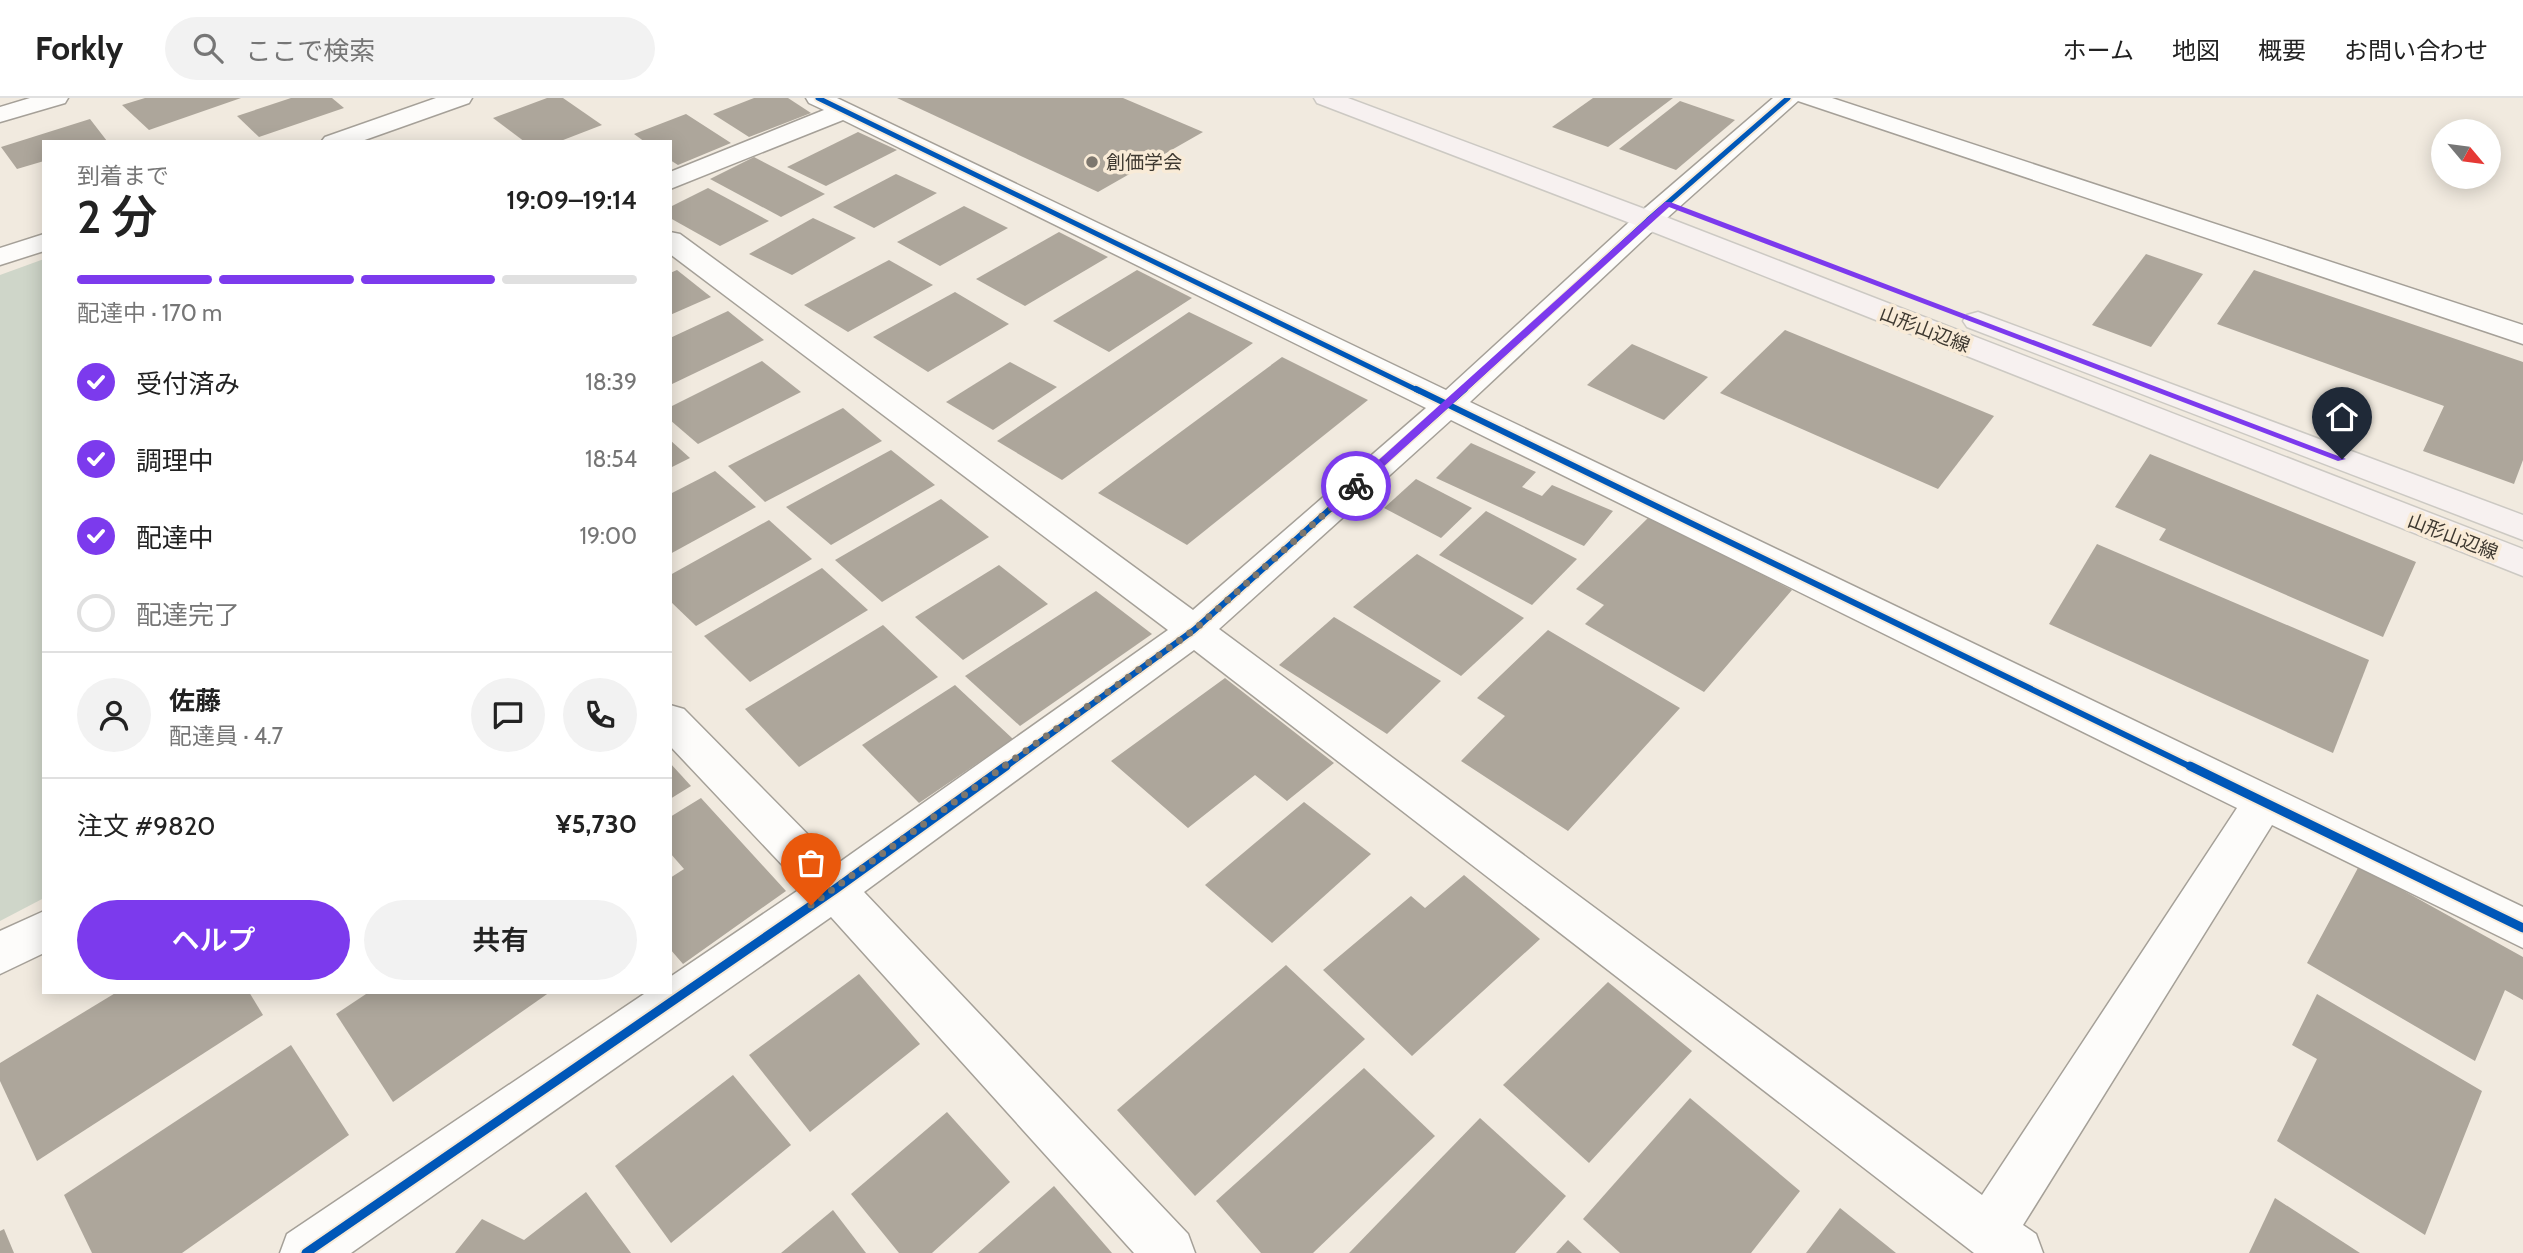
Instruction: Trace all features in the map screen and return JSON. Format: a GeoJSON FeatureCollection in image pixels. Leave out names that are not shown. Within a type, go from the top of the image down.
{"type":"FeatureCollection","features":[{"type":"Feature","properties":{"kind":"main road","name":"山形山辺線"},"geometry":{"type":"LineString","coordinates":[[1326,98],[1658,212],[2523,528]]}},
{"type":"Feature","properties":{"kind":"main road","name":"山形山辺線"},"geometry":{"type":"LineString","coordinates":[[1391,98],[1658,212],[2523,563]]}},
{"type":"Feature","properties":{"kind":"street"},"geometry":{"type":"LineString","coordinates":[[0,115],[56,98]]}},
{"type":"Feature","properties":{"kind":"street"},"geometry":{"type":"LineString","coordinates":[[340,140],[460,98]]}},
{"type":"Feature","properties":{"kind":"street"},"geometry":{"type":"LineString","coordinates":[[327,1247],[834,890],[1194,630],[1788,98]]}},
{"type":"Feature","properties":{"kind":"street"},"geometry":{"type":"LineString","coordinates":[[1808,98],[2523,335]]}},
{"type":"Feature","properties":{"kind":"street"},"geometry":{"type":"LineString","coordinates":[[672,180],[831,105],[2523,928]]}},
{"type":"Feature","properties":{"kind":"street"},"geometry":{"type":"LineString","coordinates":[[672,241],[1194,630],[2003,1242],[2264,802]]}},
{"type":"Feature","properties":{"kind":"street"},"geometry":{"type":"LineString","coordinates":[[0,257],[42,243]]}},
{"type":"Feature","properties":{"kind":"street"},"geometry":{"type":"LineString","coordinates":[[672,722],[834,890],[1169,1253]]}},
{"type":"Feature","properties":{"kind":"street"},"geometry":{"type":"LineString","coordinates":[[0,954],[42,931]]}},
{"type":"Feature","properties":{"kind":"shaded area"},"geometry":{"type":"Polygon","coordinates":[[[42,260],[42,899],[0,921],[0,275],[42,260]]]}},
{"type":"Feature","properties":{"kind":"building"},"geometry":{"type":"Polygon","coordinates":[[[145,98],[241,98],[149,130],[122,105],[145,98]]]}},
{"type":"Feature","properties":{"kind":"building"},"geometry":{"type":"Polygon","coordinates":[[[291,98],[332,98],[344,108],[259,137],[237,116],[291,98]]]}},
{"type":"Feature","properties":{"kind":"building"},"geometry":{"type":"Polygon","coordinates":[[[547,98],[563,98],[602,125],[563,140],[522,140],[493,118],[547,98]]]}},
{"type":"Feature","properties":{"kind":"building"},"geometry":{"type":"Polygon","coordinates":[[[754,98],[788,98],[811,113],[749,137],[713,114],[754,98]]]}},
{"type":"Feature","properties":{"kind":"building","name":"創価学会"},"geometry":{"type":"Polygon","coordinates":[[[897,98],[1123,98],[1203,132],[1098,192],[897,98]]]}},
{"type":"Feature","properties":{"kind":"building"},"geometry":{"type":"Polygon","coordinates":[[[1593,98],[1673,98],[1608,147],[1552,127],[1593,98]]]}},
{"type":"Feature","properties":{"kind":"building"},"geometry":{"type":"Polygon","coordinates":[[[1680,101],[1735,120],[1676,170],[1619,149],[1680,101]]]}},
{"type":"Feature","properties":{"kind":"building"},"geometry":{"type":"Polygon","coordinates":[[[686,114],[731,143],[678,165],[672,161],[672,140],[642,140],[634,134],[686,114]]]}},
{"type":"Feature","properties":{"kind":"building"},"geometry":{"type":"Polygon","coordinates":[[[90,119],[106,140],[42,140],[42,162],[17,169],[1,147],[90,119]]]}},
{"type":"Feature","properties":{"kind":"building"},"geometry":{"type":"Polygon","coordinates":[[[858,132],[897,150],[826,186],[787,167],[858,132]]]}},
{"type":"Feature","properties":{"kind":"building"},"geometry":{"type":"Polygon","coordinates":[[[754,157],[825,194],[781,217],[710,179],[754,157]]]}},
{"type":"Feature","properties":{"kind":"building"},"geometry":{"type":"Polygon","coordinates":[[[896,174],[937,193],[874,228],[833,207],[896,174]]]}},
{"type":"Feature","properties":{"kind":"building"},"geometry":{"type":"Polygon","coordinates":[[[708,188],[769,221],[720,246],[672,219],[672,206],[708,188]]]}},
{"type":"Feature","properties":{"kind":"building"},"geometry":{"type":"Polygon","coordinates":[[[964,206],[1008,228],[940,266],[897,242],[964,206]]]}},
{"type":"Feature","properties":{"kind":"building"},"geometry":{"type":"Polygon","coordinates":[[[813,218],[856,238],[792,275],[749,254],[813,218]]]}},
{"type":"Feature","properties":{"kind":"building"},"geometry":{"type":"Polygon","coordinates":[[[1059,232],[1108,257],[1025,306],[976,279],[1059,232]]]}},
{"type":"Feature","properties":{"kind":"building"},"geometry":{"type":"Polygon","coordinates":[[[2146,254],[2203,274],[2151,347],[2092,325],[2146,254]]]}},
{"type":"Feature","properties":{"kind":"building"},"geometry":{"type":"Polygon","coordinates":[[[889,260],[933,285],[848,332],[804,305],[889,260]]]}},
{"type":"Feature","properties":{"kind":"building"},"geometry":{"type":"Polygon","coordinates":[[[677,270],[711,297],[672,314],[672,272],[677,270]]]}},
{"type":"Feature","properties":{"kind":"building"},"geometry":{"type":"Polygon","coordinates":[[[1137,270],[1192,298],[1109,352],[1053,321],[1137,270]]]}},
{"type":"Feature","properties":{"kind":"building"},"geometry":{"type":"Polygon","coordinates":[[[2254,270],[2523,362],[2523,460],[2514,484],[2423,451],[2444,406],[2217,324],[2254,270]]]}},
{"type":"Feature","properties":{"kind":"building"},"geometry":{"type":"Polygon","coordinates":[[[955,292],[1009,324],[928,372],[873,337],[955,292]]]}},
{"type":"Feature","properties":{"kind":"building"},"geometry":{"type":"Polygon","coordinates":[[[728,311],[764,340],[672,384],[672,337],[728,311]]]}},
{"type":"Feature","properties":{"kind":"building"},"geometry":{"type":"Polygon","coordinates":[[[1189,312],[1253,343],[1062,480],[997,441],[1189,312]]]}},
{"type":"Feature","properties":{"kind":"building"},"geometry":{"type":"Polygon","coordinates":[[[1785,330],[1994,416],[1938,489],[1720,393],[1785,330]]]}},
{"type":"Feature","properties":{"kind":"building"},"geometry":{"type":"Polygon","coordinates":[[[1632,344],[1708,377],[1664,420],[1587,385],[1632,344]]]}},
{"type":"Feature","properties":{"kind":"building"},"geometry":{"type":"Polygon","coordinates":[[[1282,357],[1368,400],[1187,545],[1098,493],[1282,357]]]}},
{"type":"Feature","properties":{"kind":"building"},"geometry":{"type":"Polygon","coordinates":[[[762,361],[801,392],[698,444],[672,422],[672,406],[762,361]]]}},
{"type":"Feature","properties":{"kind":"building"},"geometry":{"type":"Polygon","coordinates":[[[1010,362],[1057,387],[993,430],[946,402],[1010,362]]]}},
{"type":"Feature","properties":{"kind":"building"},"geometry":{"type":"Polygon","coordinates":[[[843,408],[882,441],[765,502],[728,466],[843,408]]]}},
{"type":"Feature","properties":{"kind":"building"},"geometry":{"type":"Polygon","coordinates":[[[672,442],[690,458],[672,467],[672,442]]]}},
{"type":"Feature","properties":{"kind":"building"},"geometry":{"type":"Polygon","coordinates":[[[1471,443],[1536,472],[1522,487],[1542,496],[1552,485],[1613,511],[1584,546],[1436,478],[1471,443]]]}},
{"type":"Feature","properties":{"kind":"building"},"geometry":{"type":"Polygon","coordinates":[[[891,450],[935,485],[831,545],[786,507],[891,450]]]}},
{"type":"Feature","properties":{"kind":"building"},"geometry":{"type":"Polygon","coordinates":[[[2150,454],[2416,562],[2383,637],[2159,540],[2166,529],[2115,507],[2150,454]]]}},
{"type":"Feature","properties":{"kind":"building"},"geometry":{"type":"Polygon","coordinates":[[[715,471],[756,507],[672,553],[672,493],[715,471]]]}},
{"type":"Feature","properties":{"kind":"building"},"geometry":{"type":"Polygon","coordinates":[[[1416,479],[1472,508],[1441,538],[1384,508],[1416,479]]]}},
{"type":"Feature","properties":{"kind":"building"},"geometry":{"type":"Polygon","coordinates":[[[941,499],[989,537],[882,602],[835,560],[941,499]]]}},
{"type":"Feature","properties":{"kind":"building"},"geometry":{"type":"Polygon","coordinates":[[[1486,511],[1577,559],[1532,605],[1439,555],[1486,511]]]}},
{"type":"Feature","properties":{"kind":"building"},"geometry":{"type":"Polygon","coordinates":[[[1649,517],[1792,590],[1704,692],[1585,624],[1604,605],[1576,589],[1649,517]]]}},
{"type":"Feature","properties":{"kind":"building"},"geometry":{"type":"Polygon","coordinates":[[[769,520],[812,559],[696,626],[672,603],[672,574],[769,520]]]}},
{"type":"Feature","properties":{"kind":"building"},"geometry":{"type":"Polygon","coordinates":[[[2097,544],[2369,660],[2333,753],[2049,624],[2097,544]]]}},
{"type":"Feature","properties":{"kind":"building"},"geometry":{"type":"Polygon","coordinates":[[[1417,554],[1524,618],[1461,676],[1353,607],[1417,554]]]}},
{"type":"Feature","properties":{"kind":"building"},"geometry":{"type":"Polygon","coordinates":[[[999,565],[1048,604],[963,660],[915,617],[999,565]]]}},
{"type":"Feature","properties":{"kind":"building"},"geometry":{"type":"Polygon","coordinates":[[[822,568],[868,610],[750,682],[704,636],[822,568]]]}},
{"type":"Feature","properties":{"kind":"building"},"geometry":{"type":"Polygon","coordinates":[[[1096,591],[1152,634],[1020,726],[965,676],[1096,591]]]}},
{"type":"Feature","properties":{"kind":"building"},"geometry":{"type":"Polygon","coordinates":[[[1334,617],[1441,681],[1387,734],[1279,665],[1334,617]]]}},
{"type":"Feature","properties":{"kind":"building"},"geometry":{"type":"Polygon","coordinates":[[[883,625],[938,677],[799,767],[745,709],[883,625]]]}},
{"type":"Feature","properties":{"kind":"building"},"geometry":{"type":"Polygon","coordinates":[[[1548,630],[1680,708],[1568,831],[1461,761],[1505,716],[1477,698],[1548,630]]]}},
{"type":"Feature","properties":{"kind":"building"},"geometry":{"type":"Polygon","coordinates":[[[1225,678],[1334,763],[1287,801],[1255,775],[1188,828],[1111,761],[1225,678]]]}},
{"type":"Feature","properties":{"kind":"building"},"geometry":{"type":"Polygon","coordinates":[[[955,685],[1013,739],[919,803],[862,745],[955,685]]]}},
{"type":"Feature","properties":{"kind":"building"},"geometry":{"type":"Polygon","coordinates":[[[672,765],[691,786],[672,798],[672,765]]]}},
{"type":"Feature","properties":{"kind":"building"},"geometry":{"type":"Polygon","coordinates":[[[701,798],[786,891],[683,964],[672,951],[672,877],[684,869],[672,855],[672,816],[701,798]]]}},
{"type":"Feature","properties":{"kind":"building"},"geometry":{"type":"Polygon","coordinates":[[[1304,802],[1371,854],[1272,943],[1205,885],[1304,802]]]}},
{"type":"Feature","properties":{"kind":"building"},"geometry":{"type":"Polygon","coordinates":[[[2359,866],[2523,957],[2523,1000],[2505,990],[2475,1061],[2307,963],[2359,866]]]}},
{"type":"Feature","properties":{"kind":"building"},"geometry":{"type":"Polygon","coordinates":[[[1464,875],[1540,939],[1412,1056],[1323,970],[1411,896],[1425,908],[1464,875]]]}},
{"type":"Feature","properties":{"kind":"building"},"geometry":{"type":"Polygon","coordinates":[[[1286,965],[1365,1039],[1195,1196],[1117,1110],[1286,965]]]}},
{"type":"Feature","properties":{"kind":"building"},"geometry":{"type":"Polygon","coordinates":[[[859,974],[920,1044],[810,1132],[749,1055],[859,974]]]}},
{"type":"Feature","properties":{"kind":"building"},"geometry":{"type":"Polygon","coordinates":[[[1608,982],[1692,1051],[1589,1163],[1503,1085],[1608,982]]]}},
{"type":"Feature","properties":{"kind":"building"},"geometry":{"type":"Polygon","coordinates":[[[114,994],[250,994],[263,1015],[37,1161],[0,1081],[0,1063],[114,994]]]}},
{"type":"Feature","properties":{"kind":"building"},"geometry":{"type":"Polygon","coordinates":[[[366,994],[547,994],[393,1102],[336,1014],[366,994]]]}},
{"type":"Feature","properties":{"kind":"building"},"geometry":{"type":"Polygon","coordinates":[[[2317,994],[2482,1091],[2425,1235],[2277,1141],[2317,1059],[2292,1045],[2317,994]]]}},
{"type":"Feature","properties":{"kind":"building"},"geometry":{"type":"Polygon","coordinates":[[[291,1045],[349,1135],[182,1253],[92,1253],[64,1195],[291,1045]]]}},
{"type":"Feature","properties":{"kind":"building"},"geometry":{"type":"Polygon","coordinates":[[[1364,1068],[1435,1136],[1313,1253],[1261,1253],[1216,1201],[1364,1068]]]}},
{"type":"Feature","properties":{"kind":"building"},"geometry":{"type":"Polygon","coordinates":[[[733,1075],[791,1145],[671,1243],[615,1166],[733,1075]]]}},
{"type":"Feature","properties":{"kind":"building"},"geometry":{"type":"Polygon","coordinates":[[[1690,1098],[1800,1191],[1751,1253],[1620,1253],[1583,1219],[1690,1098]]]}},
{"type":"Feature","properties":{"kind":"building"},"geometry":{"type":"Polygon","coordinates":[[[947,1112],[1010,1182],[932,1253],[899,1253],[851,1194],[947,1112]]]}},
{"type":"Feature","properties":{"kind":"building"},"geometry":{"type":"Polygon","coordinates":[[[1480,1118],[1566,1196],[1515,1253],[1349,1253],[1480,1118]]]}},
{"type":"Feature","properties":{"kind":"building"},"geometry":{"type":"Polygon","coordinates":[[[1054,1186],[1112,1253],[978,1253],[1054,1186]]]}},
{"type":"Feature","properties":{"kind":"building"},"geometry":{"type":"Polygon","coordinates":[[[586,1192],[631,1253],[455,1253],[482,1219],[524,1240],[586,1192]]]}},
{"type":"Feature","properties":{"kind":"building"},"geometry":{"type":"Polygon","coordinates":[[[2275,1198],[2360,1253],[2249,1253],[2275,1198]]]}},
{"type":"Feature","properties":{"kind":"building"},"geometry":{"type":"Polygon","coordinates":[[[1840,1208],[1896,1253],[1806,1253],[1840,1208]]]}},
{"type":"Feature","properties":{"kind":"building"},"geometry":{"type":"Polygon","coordinates":[[[833,1210],[866,1253],[781,1253],[833,1210]]]}},
{"type":"Feature","properties":{"kind":"building"},"geometry":{"type":"Polygon","coordinates":[[[4,1229],[14,1253],[0,1253],[0,1231],[4,1229]]]}},
{"type":"Feature","properties":{"kind":"building"},"geometry":{"type":"Polygon","coordinates":[[[1568,1240],[1582,1253],[1556,1253],[1568,1240]]]}},
{"type":"Feature","properties":{"kind":"cycle path"},"geometry":{"type":"LineString","coordinates":[[818,98],[2523,928]]}},
{"type":"Feature","properties":{"kind":"cycle path"},"geometry":{"type":"LineString","coordinates":[[306,1253],[834,890],[1194,630],[1449,404],[1648,220],[1788,98]]}},
{"type":"Feature","properties":{"kind":"way so far"},"geometry":{"type":"LineString","coordinates":[[811,905],[1194,630],[1356,486]]}},
{"type":"Feature","properties":{"kind":"place","name":"創価学会"},"geometry":{"type":"Point","coordinates":[1092,162]}},
{"type":"Feature","properties":{"kind":"route"},"geometry":{"type":"LineString","coordinates":[[1356,486],[1667,204],[2342,459]]}}]}
